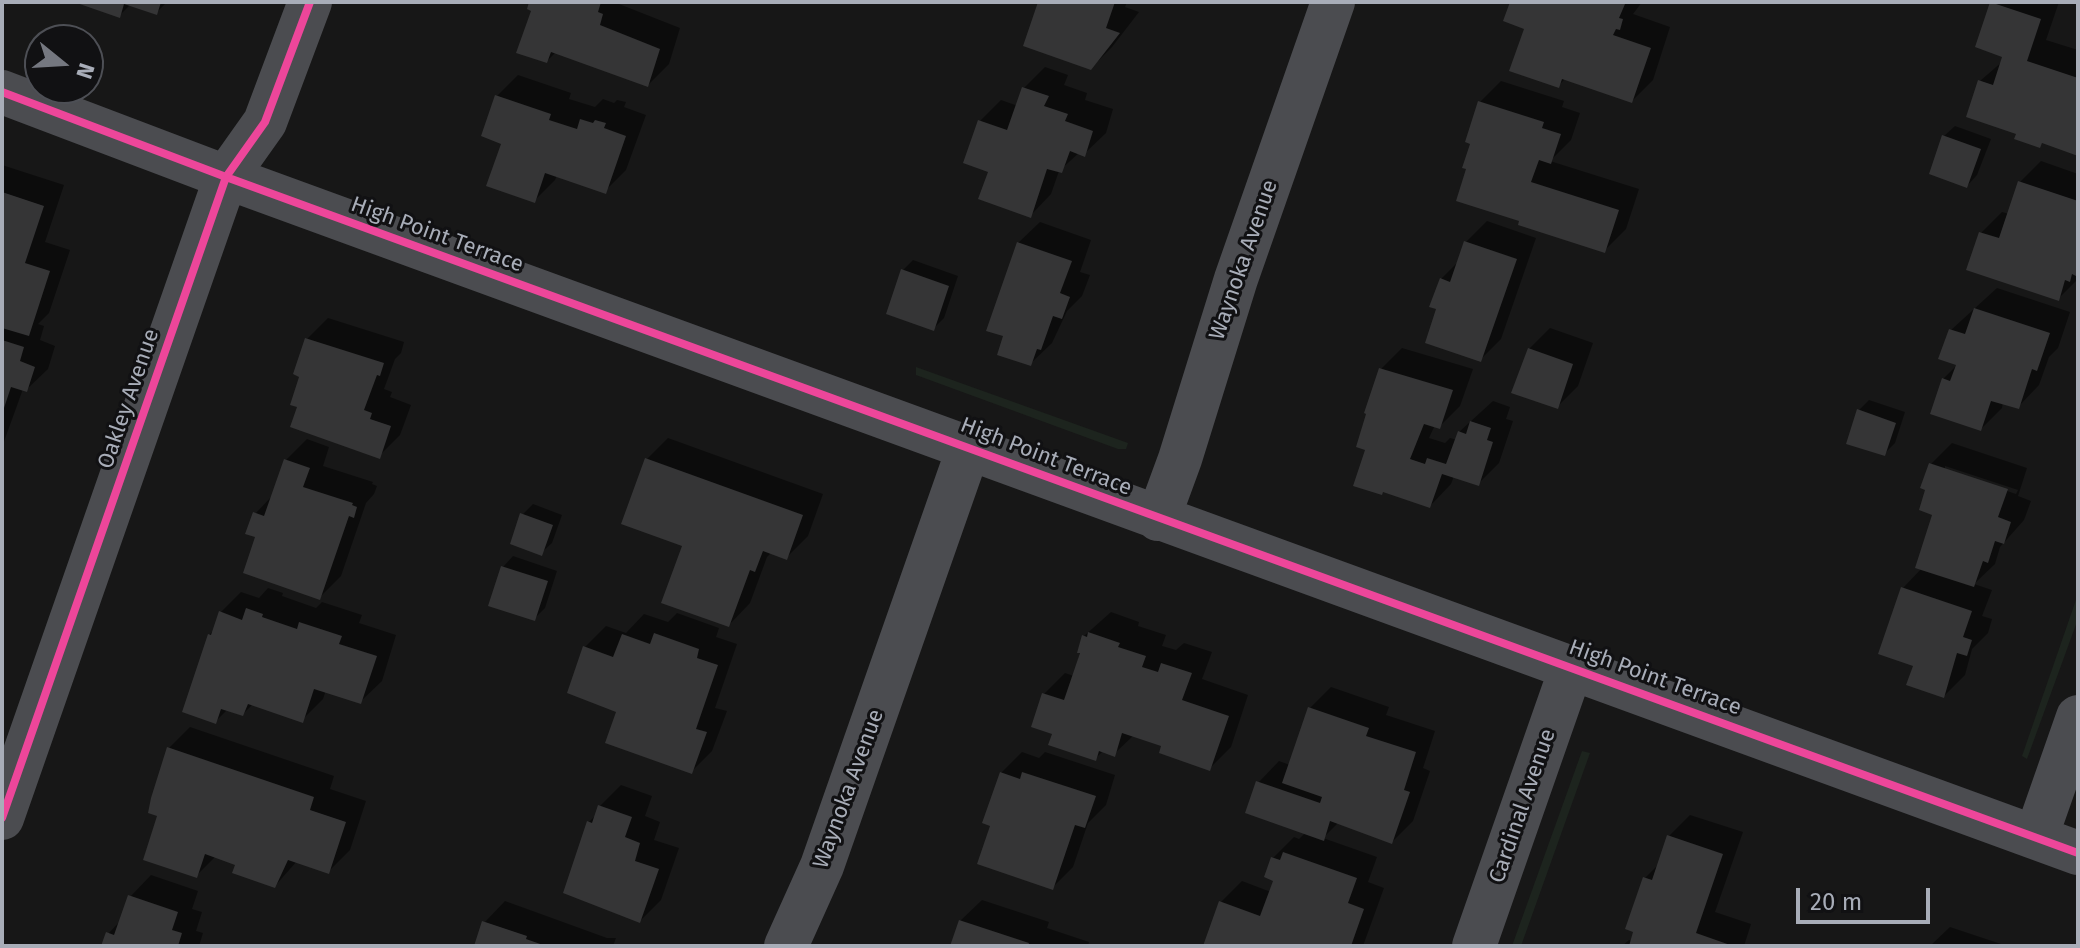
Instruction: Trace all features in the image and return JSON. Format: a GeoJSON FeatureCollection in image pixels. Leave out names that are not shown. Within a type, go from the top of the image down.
{"type":"FeatureCollection","features":[{"type":"Feature","properties":{"kind":"street","name":"Oakley Avenue"},"geometry":{"type":"LineString","coordinates":[[2,818],[226,177],[265,122],[310,2]]}},
{"type":"Feature","properties":{"kind":"street","name":"Waynoka Avenue"},"geometry":{"type":"LineString","coordinates":[[1158,519],[1236,279],[1333,2]]}},
{"type":"Feature","properties":{"kind":"street","name":"High Point Terrace"},"geometry":{"type":"LineString","coordinates":[[2,92],[1158,519],[1572,666],[2078,853]]}},
{"type":"Feature","properties":{"kind":"street","name":"Waynoka Avenue"},"geometry":{"type":"LineString","coordinates":[[786,946],[822,866],[969,447]]}},
{"type":"Feature","properties":{"kind":"street","name":"Cardinal Avenue"},"geometry":{"type":"LineString","coordinates":[[1474,946],[1572,666]]}},
{"type":"Feature","properties":{"kind":"street"},"geometry":{"type":"LineString","coordinates":[[2036,837],[2078,717]]}},
{"type":"Feature","properties":{"kind":"shaded area"},"geometry":{"type":"Polygon","coordinates":[[[916,367],[1128,443],[1126,449],[1118,449],[916,375],[916,367]]]}},
{"type":"Feature","properties":{"kind":"shaded area"},"geometry":{"type":"Polygon","coordinates":[[[2078,594],[2078,619],[2027,759],[2022,756],[2078,594]]]}},
{"type":"Feature","properties":{"kind":"shaded area"},"geometry":{"type":"Polygon","coordinates":[[[1582,751],[1590,753],[1521,946],[1512,946],[1582,751]]]}},
{"type":"Feature","properties":{"kind":"building"},"geometry":{"type":"Polygon","coordinates":[[[74,2],[161,2],[157,15],[124,4],[120,18],[74,2]]]}},
{"type":"Feature","properties":{"kind":"building"},"geometry":{"type":"Polygon","coordinates":[[[529,2],[601,2],[598,12],[603,14],[600,25],[660,49],[648,87],[551,52],[547,63],[516,53],[531,11],[527,9],[529,2]]]}},
{"type":"Feature","properties":{"kind":"building"},"geometry":{"type":"Polygon","coordinates":[[[1038,2],[1115,2],[1106,28],[1120,33],[1091,70],[1023,46],[1038,2]]]}},
{"type":"Feature","properties":{"kind":"building"},"geometry":{"type":"Polygon","coordinates":[[[1510,2],[1625,4],[1619,18],[1623,19],[1620,30],[1616,29],[1613,35],[1651,48],[1632,103],[1562,79],[1559,88],[1509,71],[1524,29],[1503,21],[1510,2]]]}},
{"type":"Feature","properties":{"kind":"building"},"geometry":{"type":"Polygon","coordinates":[[[1990,2],[2041,19],[2027,61],[2078,78],[2078,156],[2042,143],[2040,148],[2014,139],[2016,134],[1966,117],[1978,80],[1993,85],[2002,57],[1975,47],[1990,2]]]}},
{"type":"Feature","properties":{"kind":"building"},"geometry":{"type":"Polygon","coordinates":[[[1022,87],[1049,96],[1044,106],[1068,114],[1065,121],[1093,131],[1085,157],[1070,151],[1062,173],[1047,169],[1031,218],[978,199],[988,172],[963,163],[978,120],[1007,130],[1022,87]]]}},
{"type":"Feature","properties":{"kind":"building"},"geometry":{"type":"Polygon","coordinates":[[[495,95],[551,114],[549,120],[577,129],[580,119],[593,123],[595,120],[606,123],[604,128],[626,136],[606,194],[545,173],[535,203],[486,186],[501,144],[481,136],[495,95]]]}},
{"type":"Feature","properties":{"kind":"building"},"geometry":{"type":"Polygon","coordinates":[[[1478,101],[1544,122],[1542,128],[1561,134],[1551,164],[1539,160],[1531,182],[1619,210],[1605,253],[1456,201],[1470,144],[1465,142],[1478,101]]]}},
{"type":"Feature","properties":{"kind":"building"},"geometry":{"type":"Polygon","coordinates":[[[1942,135],[1981,149],[1967,188],[1929,174],[1942,135]]]}},
{"type":"Feature","properties":{"kind":"building"},"geometry":{"type":"Polygon","coordinates":[[[2018,181],[2078,201],[2078,271],[2076,276],[2072,274],[2070,282],[2065,280],[2059,301],[1966,270],[1979,232],[1999,238],[2018,181]]]}},
{"type":"Feature","properties":{"kind":"building"},"geometry":{"type":"Polygon","coordinates":[[[2,192],[44,206],[25,263],[50,271],[29,336],[2,328],[2,192]]]}},
{"type":"Feature","properties":{"kind":"building"},"geometry":{"type":"Polygon","coordinates":[[[1464,241],[1517,259],[1481,362],[1425,343],[1436,309],[1429,307],[1440,278],[1450,282],[1464,241]]]}},
{"type":"Feature","properties":{"kind":"building"},"geometry":{"type":"Polygon","coordinates":[[[1017,242],[1072,261],[1060,293],[1070,297],[1062,319],[1053,316],[1041,350],[1037,349],[1031,366],[997,355],[1003,336],[986,331],[1017,242]]]}},
{"type":"Feature","properties":{"kind":"building"},"geometry":{"type":"Polygon","coordinates":[[[901,269],[949,286],[934,331],[886,314],[901,269]]]}},
{"type":"Feature","properties":{"kind":"building"},"geometry":{"type":"Polygon","coordinates":[[[1974,308],[2050,333],[2037,371],[2032,369],[2019,409],[1991,401],[1981,431],[1930,414],[1942,378],[1950,381],[1956,365],[1938,359],[1949,329],[1965,334],[1974,308]]]}},
{"type":"Feature","properties":{"kind":"building"},"geometry":{"type":"Polygon","coordinates":[[[305,338],[384,363],[364,410],[372,413],[370,419],[391,426],[380,459],[290,427],[297,407],[290,405],[299,377],[293,374],[305,338]]]}},
{"type":"Feature","properties":{"kind":"building"},"geometry":{"type":"Polygon","coordinates":[[[2,340],[24,347],[20,361],[35,367],[27,392],[11,387],[3,411],[2,340]]]}},
{"type":"Feature","properties":{"kind":"building"},"geometry":{"type":"Polygon","coordinates":[[[1528,348],[1573,364],[1558,409],[1511,393],[1528,348]]]}},
{"type":"Feature","properties":{"kind":"building"},"geometry":{"type":"Polygon","coordinates":[[[1379,368],[1453,390],[1440,429],[1424,424],[1410,459],[1425,464],[1427,458],[1446,464],[1458,431],[1466,434],[1470,421],[1491,428],[1487,440],[1493,442],[1479,486],[1442,474],[1430,508],[1383,492],[1382,495],[1353,486],[1365,450],[1356,447],[1379,368]]]}},
{"type":"Feature","properties":{"kind":"building"},"geometry":{"type":"Polygon","coordinates":[[[1857,409],[1896,423],[1885,456],[1846,444],[1857,409]]]}},
{"type":"Feature","properties":{"kind":"building"},"geometry":{"type":"Polygon","coordinates":[[[645,458],[803,515],[787,560],[763,551],[755,572],[750,570],[729,627],[661,603],[682,546],[621,524],[645,458]]]}},
{"type":"Feature","properties":{"kind":"building"},"geometry":{"type":"Polygon","coordinates":[[[284,459],[310,468],[303,487],[357,507],[354,518],[349,516],[320,600],[243,573],[255,537],[245,534],[253,512],[264,516],[284,459]]]}},
{"type":"Feature","properties":{"kind":"building"},"geometry":{"type":"Polygon","coordinates":[[[1929,463],[2008,489],[1998,517],[2011,522],[2004,544],[1995,541],[1988,563],[1983,561],[1974,587],[1915,568],[1932,515],[1919,510],[1925,490],[1920,488],[1929,463]]]}},
{"type":"Feature","properties":{"kind":"building"},"geometry":{"type":"Polygon","coordinates":[[[520,513],[553,525],[542,556],[510,544],[520,513]]]}},
{"type":"Feature","properties":{"kind":"building"},"geometry":{"type":"Polygon","coordinates":[[[501,566],[548,581],[535,621],[488,606],[501,566]]]}},
{"type":"Feature","properties":{"kind":"building"},"geometry":{"type":"Polygon","coordinates":[[[1901,587],[1972,611],[1963,637],[1972,640],[1967,656],[1957,653],[1944,698],[1906,685],[1913,666],[1878,654],[1901,587]]]}},
{"type":"Feature","properties":{"kind":"building"},"geometry":{"type":"Polygon","coordinates":[[[246,608],[297,629],[299,622],[342,636],[339,644],[377,656],[361,704],[314,689],[303,723],[248,704],[243,716],[221,709],[216,724],[182,712],[208,634],[211,635],[219,611],[242,620],[246,608]]]}},
{"type":"Feature","properties":{"kind":"building"},"geometry":{"type":"Polygon","coordinates":[[[1088,632],[1146,656],[1142,667],[1158,672],[1161,663],[1192,673],[1182,700],[1229,716],[1210,771],[1159,753],[1161,746],[1122,733],[1115,757],[1099,751],[1096,761],[1048,745],[1052,734],[1031,727],[1042,693],[1064,700],[1080,653],[1077,653],[1082,635],[1087,637],[1088,632]]]}},
{"type":"Feature","properties":{"kind":"building"},"geometry":{"type":"Polygon","coordinates":[[[654,633],[699,649],[697,658],[718,665],[696,729],[707,732],[692,774],[605,743],[616,712],[567,693],[583,646],[613,657],[622,634],[650,644],[654,633]]]}},
{"type":"Feature","properties":{"kind":"building"},"geometry":{"type":"Polygon","coordinates":[[[1308,707],[1369,728],[1366,736],[1416,752],[1404,790],[1410,792],[1392,844],[1330,821],[1324,841],[1245,813],[1256,781],[1320,803],[1322,797],[1282,783],[1308,707]]]}},
{"type":"Feature","properties":{"kind":"building"},"geometry":{"type":"Polygon","coordinates":[[[167,747],[314,797],[310,810],[346,822],[329,874],[288,860],[275,888],[232,873],[235,865],[205,854],[197,878],[143,860],[157,816],[148,813],[151,798],[167,747]]]}},
{"type":"Feature","properties":{"kind":"building"},"geometry":{"type":"Polygon","coordinates":[[[1000,772],[1020,779],[1022,772],[1096,796],[1085,828],[1075,825],[1053,890],[977,864],[990,826],[982,823],[1000,772]]]}},
{"type":"Feature","properties":{"kind":"building"},"geometry":{"type":"Polygon","coordinates":[[[598,805],[632,817],[625,837],[640,843],[635,861],[659,869],[640,923],[563,893],[587,821],[592,823],[598,805]]]}},
{"type":"Feature","properties":{"kind":"building"},"geometry":{"type":"Polygon","coordinates":[[[1667,835],[1723,854],[1696,933],[1733,946],[1629,946],[1633,932],[1625,929],[1643,877],[1652,880],[1667,835]]]}},
{"type":"Feature","properties":{"kind":"building"},"geometry":{"type":"Polygon","coordinates":[[[1283,852],[1357,878],[1348,903],[1364,909],[1351,946],[1203,946],[1219,901],[1260,916],[1273,881],[1264,877],[1271,857],[1280,860],[1283,852]]]}},
{"type":"Feature","properties":{"kind":"building"},"geometry":{"type":"Polygon","coordinates":[[[128,895],[178,912],[172,930],[182,933],[178,946],[101,946],[106,932],[114,935],[128,895]]]}},
{"type":"Feature","properties":{"kind":"building"},"geometry":{"type":"Polygon","coordinates":[[[959,920],[1029,943],[1028,946],[950,946],[959,920]]]}},
{"type":"Feature","properties":{"kind":"building"},"geometry":{"type":"Polygon","coordinates":[[[482,921],[527,936],[526,939],[546,946],[474,946],[482,921]]]}},
{"type":"Feature","properties":{"kind":"cycle path"},"geometry":{"type":"LineString","coordinates":[[2,818],[226,177],[265,122],[310,2]]}},
{"type":"Feature","properties":{"kind":"cycle path"},"geometry":{"type":"LineString","coordinates":[[2,92],[226,177],[2078,853]]}}]}
